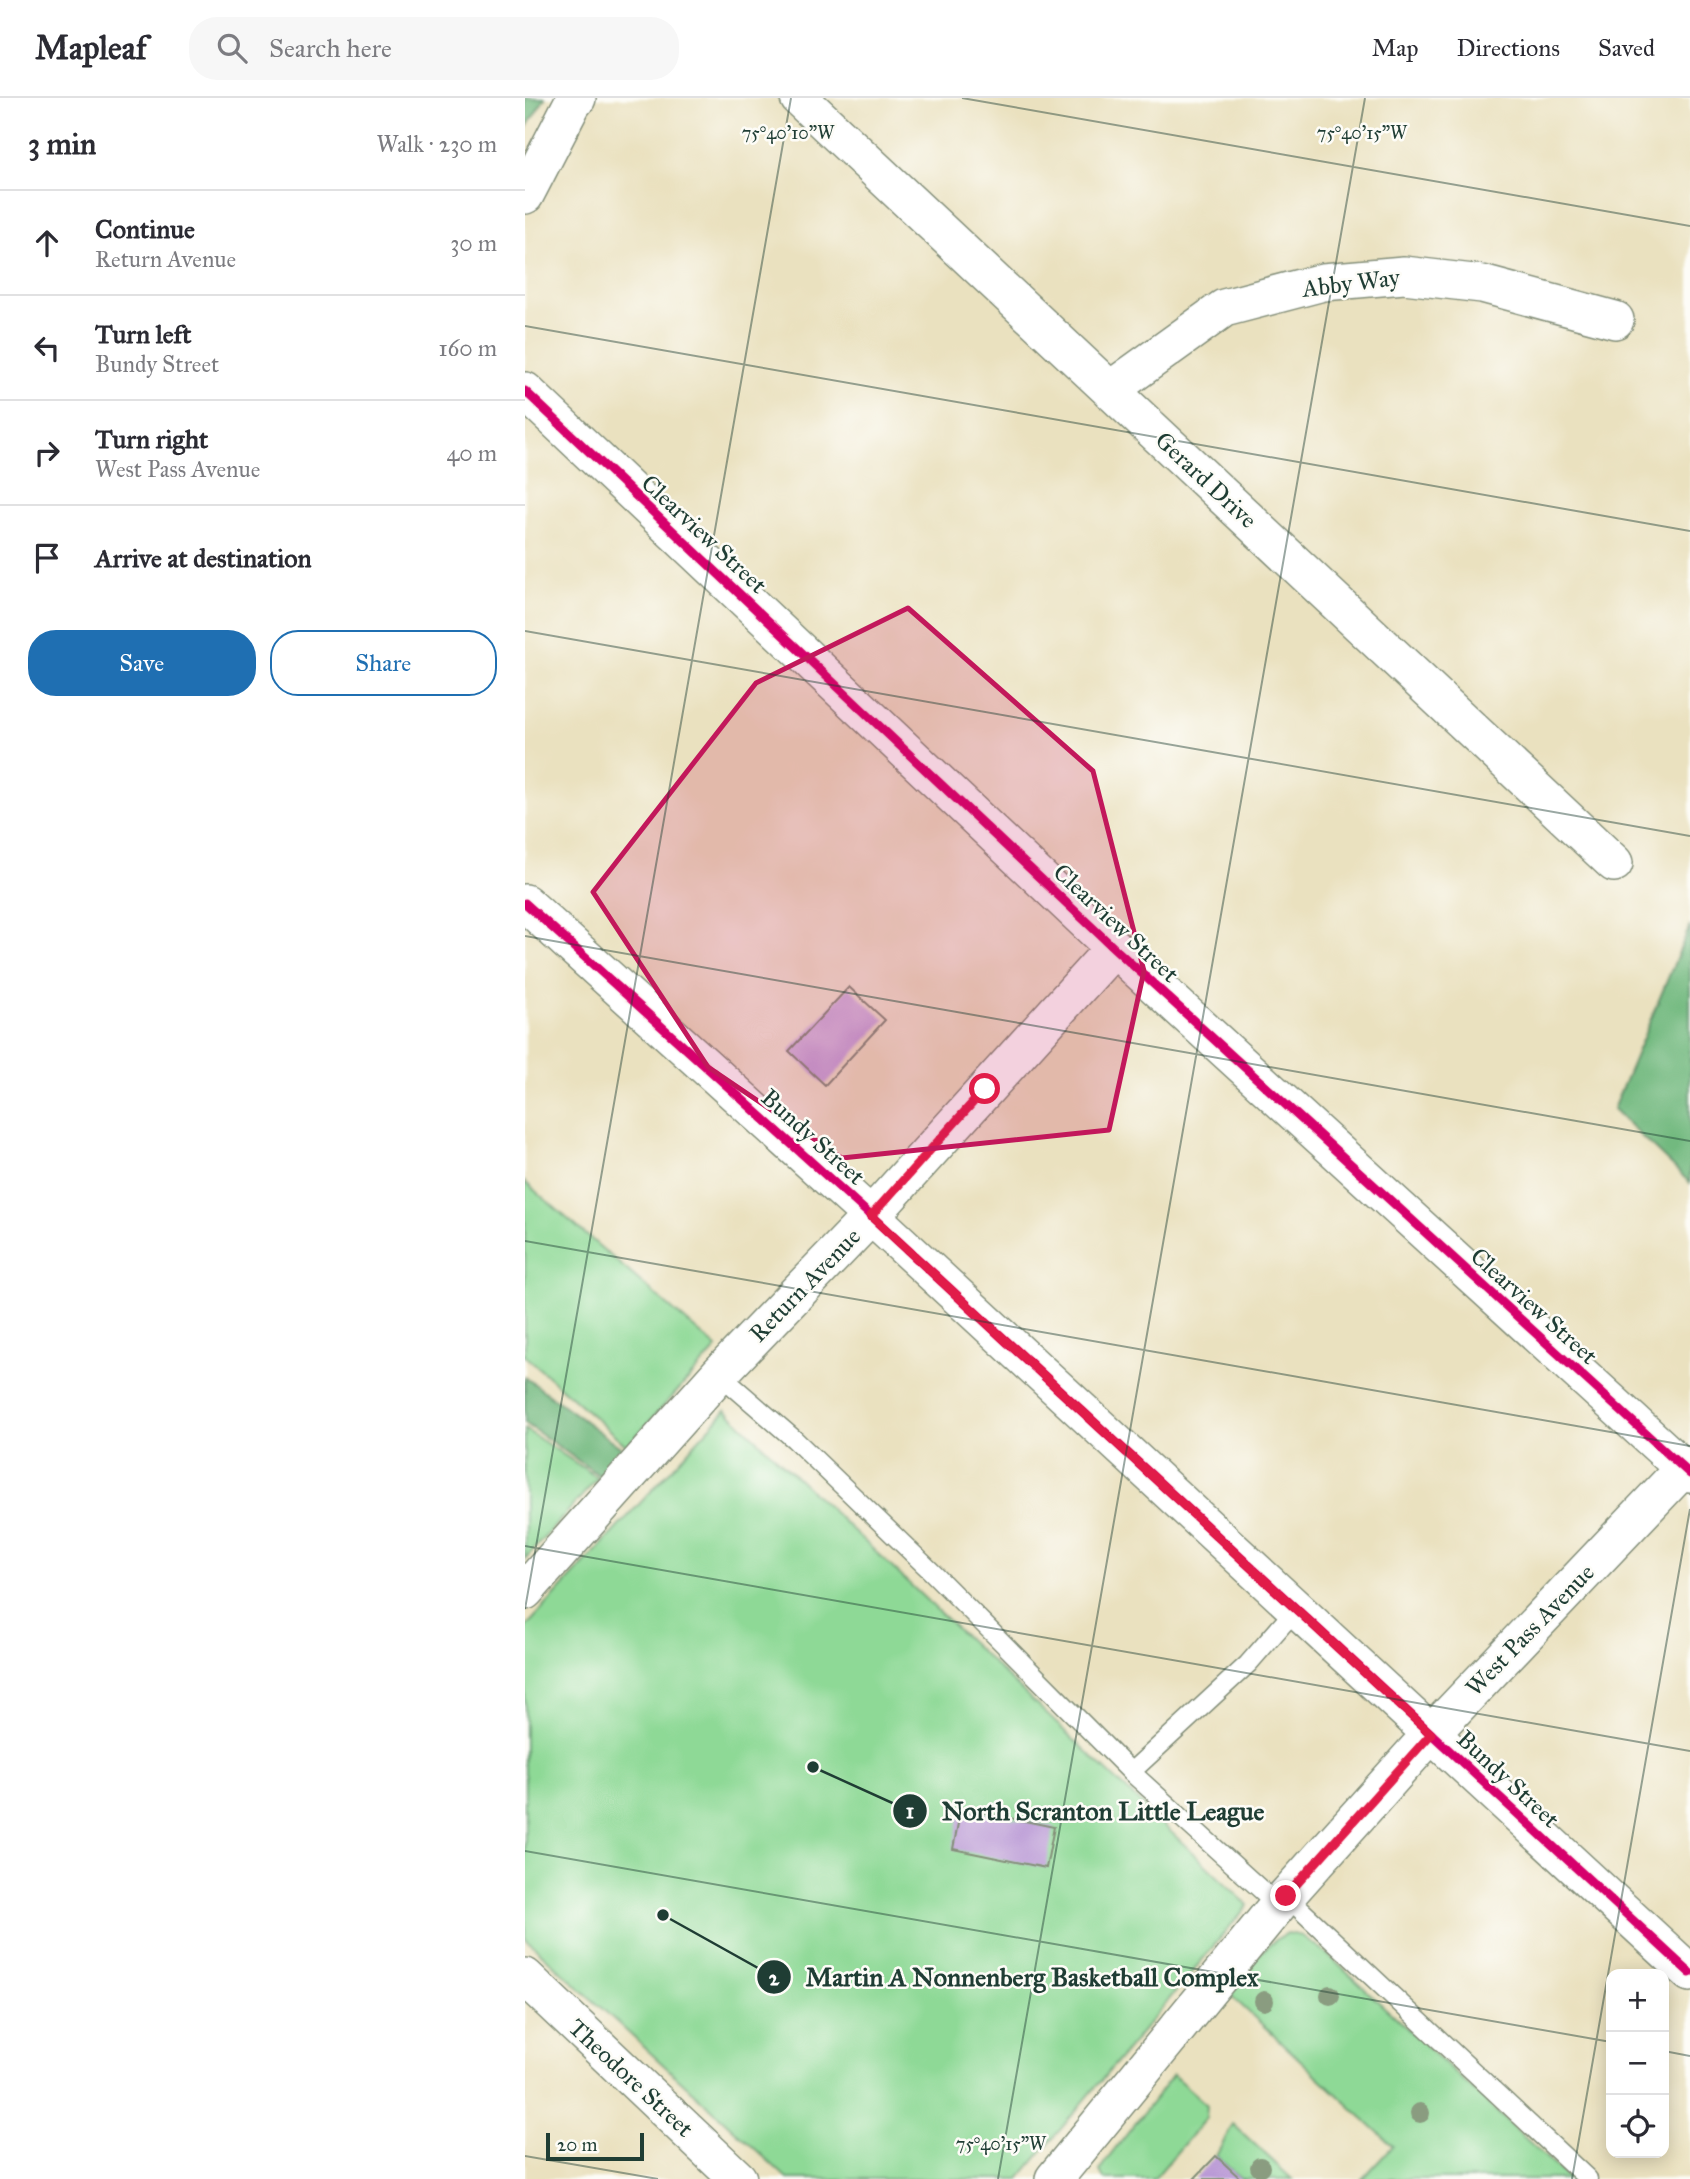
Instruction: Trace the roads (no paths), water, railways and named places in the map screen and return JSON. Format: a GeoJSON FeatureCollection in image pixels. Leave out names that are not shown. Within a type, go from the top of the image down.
{"type":"FeatureCollection","features":[{"type":"Feature","properties":{"kind":"street"},"geometry":{"type":"LineString","coordinates":[[525,195],[577,98]]}},
{"type":"Feature","properties":{"kind":"street","name":"Gerard Drive"},"geometry":{"type":"LineString","coordinates":[[799,98],[1614,863]]}},
{"type":"Feature","properties":{"kind":"street","name":"Abby Way"},"geometry":{"type":"LineString","coordinates":[[1110,390],[1224,308],[1323,282],[1403,275],[1482,284],[1615,320]]}},
{"type":"Feature","properties":{"kind":"street","name":"Clearview Street"},"geometry":{"type":"LineString","coordinates":[[525,391],[1114,948],[1687,1471]]}},
{"type":"Feature","properties":{"kind":"street","name":"Bundy Street"},"geometry":{"type":"LineString","coordinates":[[525,903],[871,1216],[1690,1973]]}},
{"type":"Feature","properties":{"kind":"street","name":"Return Avenue"},"geometry":{"type":"LineString","coordinates":[[525,1591],[719,1374],[871,1216],[1114,948]]}},
{"type":"Feature","properties":{"kind":"street","name":"West Pass Avenue"},"geometry":{"type":"LineString","coordinates":[[1054,2179],[1282,1900],[1431,1734],[1687,1471]]}},
{"type":"Feature","properties":{"kind":"street","name":"Theodore Street"},"geometry":{"type":"LineString","coordinates":[[525,1977],[737,2179]]}},
{"type":"Feature","properties":{"kind":"lane"},"geometry":{"type":"LineString","coordinates":[[719,1374],[794,1438],[1131,1772],[1282,1900],[1588,2179]]}},
{"type":"Feature","properties":{"kind":"lane"},"geometry":{"type":"LineString","coordinates":[[1131,1772],[1248,1664],[1296,1609]]}},
{"type":"Feature","properties":{"kind":"place","name":"North Scranton Little League"},"geometry":{"type":"Point","coordinates":[813,1767]}},
{"type":"Feature","properties":{"kind":"place","name":"Martin A Nonnenberg Basketball Complex"},"geometry":{"type":"Point","coordinates":[663,1915]}}]}
